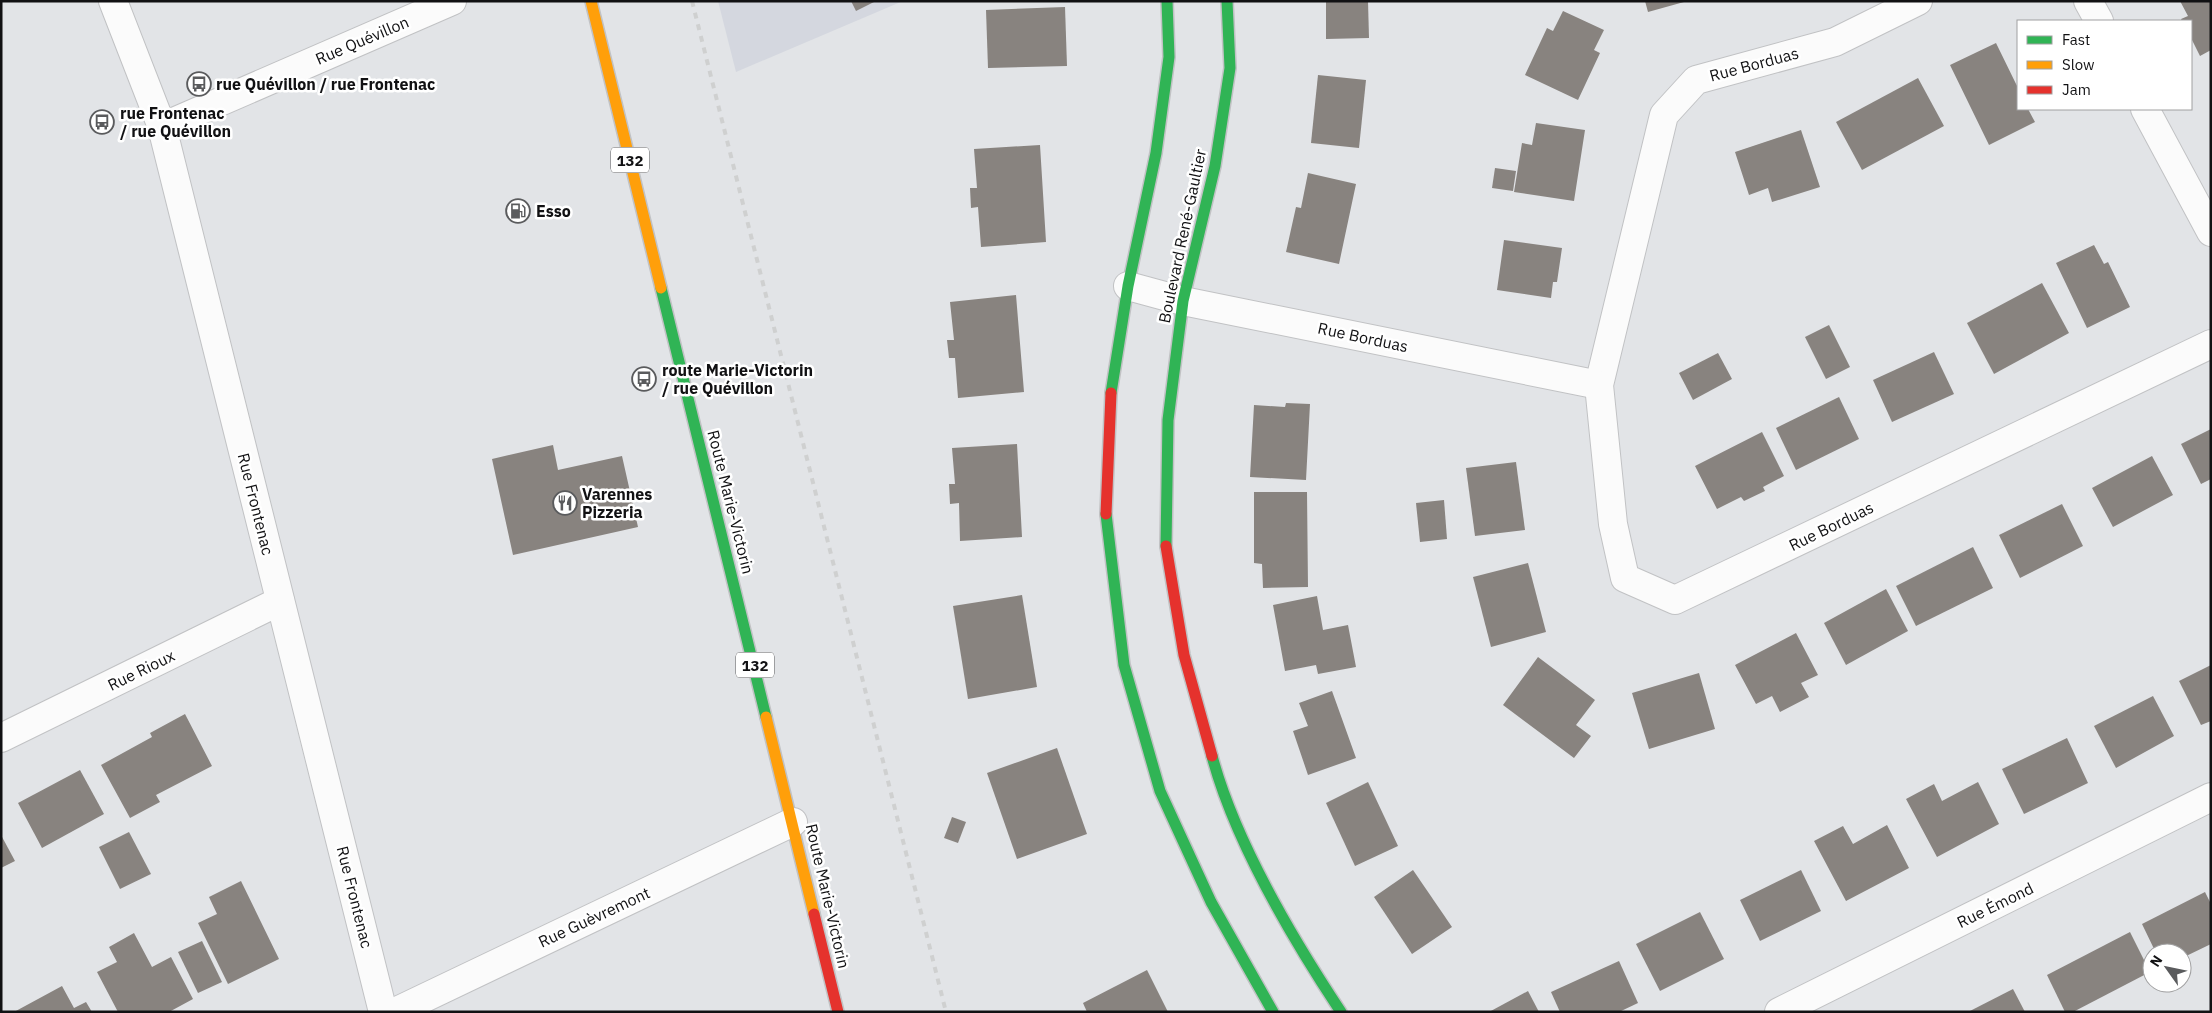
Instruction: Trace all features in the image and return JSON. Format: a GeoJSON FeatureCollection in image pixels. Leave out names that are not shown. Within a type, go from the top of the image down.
{"type":"FeatureCollection","features":[{"type":"Feature","properties":{"kind":"street","name":"Rue Frontenac"},"geometry":{"type":"LineString","coordinates":[[113,1],[162,127],[384,1012]]}},
{"type":"Feature","properties":{"kind":"street","name":"Rue Quévillon"},"geometry":{"type":"LineString","coordinates":[[162,127],[452,1]]}},
{"type":"Feature","properties":{"kind":"street","name":"Route Marie-Victorin"},"geometry":{"type":"LineString","coordinates":[[591,1],[794,822],[838,1012]]}},
{"type":"Feature","properties":{"kind":"street"},"geometry":{"type":"LineString","coordinates":[[1166,1],[1169,57],[1157,143],[1128,286],[1111,392],[1106,516],[1124,665],[1160,791],[1210,902],[1273,1012]]}},
{"type":"Feature","properties":{"kind":"street","name":"Boulevard René-Gaultier"},"geometry":{"type":"LineString","coordinates":[[1227,1],[1230,68],[1215,166],[1182,300],[1168,420],[1165,537],[1184,655],[1218,779],[1258,871],[1341,1012]]}},
{"type":"Feature","properties":{"kind":"street","name":"Rue Borduas"},"geometry":{"type":"LineString","coordinates":[[1918,1],[1835,42],[1696,80],[1664,115],[1599,386],[1613,524],[1625,578],[1675,600],[2211,344]]}},
{"type":"Feature","properties":{"kind":"street"},"geometry":{"type":"LineString","coordinates":[[2088,1],[2098,20]]}},
{"type":"Feature","properties":{"kind":"street"},"geometry":{"type":"LineString","coordinates":[[2146,110],[2211,232]]}},
{"type":"Feature","properties":{"kind":"street","name":"Rue Borduas"},"geometry":{"type":"LineString","coordinates":[[1128,286],[1182,300],[1599,386]]}},
{"type":"Feature","properties":{"kind":"street","name":"Rue Rioux"},"geometry":{"type":"LineString","coordinates":[[1,738],[280,601]]}},
{"type":"Feature","properties":{"kind":"street","name":"Rue Émond"},"geometry":{"type":"LineString","coordinates":[[1779,1012],[2211,798]]}},
{"type":"Feature","properties":{"kind":"street","name":"Rue Guèvremont"},"geometry":{"type":"LineString","coordinates":[[395,1012],[794,822]]}},
{"type":"Feature","properties":{"kind":"shaded area"},"geometry":{"type":"Polygon","coordinates":[[[718,1],[903,1],[736,72],[718,1]]]}},
{"type":"Feature","properties":{"kind":"building"},"geometry":{"type":"Polygon","coordinates":[[[851,1],[876,1],[856,11],[851,1]]]}},
{"type":"Feature","properties":{"kind":"building"},"geometry":{"type":"Polygon","coordinates":[[[1326,1],[1368,1],[1369,38],[1326,39],[1326,1]]]}},
{"type":"Feature","properties":{"kind":"building"},"geometry":{"type":"Polygon","coordinates":[[[1645,1],[1684,1],[1684,2],[1648,12],[1645,1]]]}},
{"type":"Feature","properties":{"kind":"building"},"geometry":{"type":"Polygon","coordinates":[[[2180,1],[2211,1],[2211,50],[2200,56],[2192,40],[2192,20],[2181,19],[2188,16],[2180,1]]]}},
{"type":"Feature","properties":{"kind":"building"},"geometry":{"type":"Polygon","coordinates":[[[1065,7],[1067,66],[988,68],[986,10],[1065,7]]]}},
{"type":"Feature","properties":{"kind":"building"},"geometry":{"type":"Polygon","coordinates":[[[1563,11],[1604,30],[1594,50],[1600,53],[1578,100],[1525,75],[1547,28],[1553,31],[1563,11]]]}},
{"type":"Feature","properties":{"kind":"building"},"geometry":{"type":"Polygon","coordinates":[[[1996,43],[2017,86],[2017,110],[2029,110],[2035,122],[1989,145],[1950,65],[1996,43]]]}},
{"type":"Feature","properties":{"kind":"building"},"geometry":{"type":"Polygon","coordinates":[[[1318,75],[1366,80],[1359,148],[1311,143],[1318,75]]]}},
{"type":"Feature","properties":{"kind":"building"},"geometry":{"type":"Polygon","coordinates":[[[1918,78],[1944,126],[1862,170],[1836,122],[1918,78]]]}},
{"type":"Feature","properties":{"kind":"building"},"geometry":{"type":"Polygon","coordinates":[[[1536,123],[1585,130],[1574,201],[1514,192],[1522,143],[1532,145],[1536,123]]]}},
{"type":"Feature","properties":{"kind":"building"},"geometry":{"type":"Polygon","coordinates":[[[1801,130],[1820,187],[1772,202],[1768,188],[1749,195],[1735,152],[1801,130]]]}},
{"type":"Feature","properties":{"kind":"building"},"geometry":{"type":"Polygon","coordinates":[[[1040,145],[1046,242],[981,247],[978,207],[971,208],[970,188],[977,188],[974,149],[1040,145]]]}},
{"type":"Feature","properties":{"kind":"building"},"geometry":{"type":"Polygon","coordinates":[[[1495,168],[1516,171],[1513,191],[1492,188],[1495,168]]]}},
{"type":"Feature","properties":{"kind":"building"},"geometry":{"type":"Polygon","coordinates":[[[1308,173],[1356,184],[1339,264],[1286,252],[1296,207],[1301,208],[1308,173]]]}},
{"type":"Feature","properties":{"kind":"building"},"geometry":{"type":"Polygon","coordinates":[[[1504,240],[1562,248],[1557,282],[1553,282],[1551,298],[1497,290],[1504,240]]]}},
{"type":"Feature","properties":{"kind":"building"},"geometry":{"type":"Polygon","coordinates":[[[2094,245],[2104,264],[2108,262],[2130,307],[2087,328],[2056,263],[2094,245]]]}},
{"type":"Feature","properties":{"kind":"building"},"geometry":{"type":"Polygon","coordinates":[[[2042,283],[2069,333],[1994,374],[1967,323],[2042,283]]]}},
{"type":"Feature","properties":{"kind":"building"},"geometry":{"type":"Polygon","coordinates":[[[1016,295],[1024,392],[958,398],[955,358],[949,358],[947,340],[954,340],[950,302],[1016,295]]]}},
{"type":"Feature","properties":{"kind":"building"},"geometry":{"type":"Polygon","coordinates":[[[1829,325],[1850,367],[1826,379],[1805,337],[1829,325]]]}},
{"type":"Feature","properties":{"kind":"building"},"geometry":{"type":"Polygon","coordinates":[[[1934,352],[1954,394],[1892,422],[1873,380],[1934,352]]]}},
{"type":"Feature","properties":{"kind":"building"},"geometry":{"type":"Polygon","coordinates":[[[1718,353],[1732,379],[1693,400],[1679,373],[1718,353]]]}},
{"type":"Feature","properties":{"kind":"building"},"geometry":{"type":"Polygon","coordinates":[[[1839,397],[1859,439],[1796,470],[1776,428],[1839,397]]]}},
{"type":"Feature","properties":{"kind":"building"},"geometry":{"type":"Polygon","coordinates":[[[1286,403],[1310,404],[1306,480],[1250,477],[1254,405],[1285,407],[1286,403]]]}},
{"type":"Feature","properties":{"kind":"building"},"geometry":{"type":"Polygon","coordinates":[[[2211,429],[2211,479],[2201,484],[2181,444],[2211,429]]]}},
{"type":"Feature","properties":{"kind":"building"},"geometry":{"type":"Polygon","coordinates":[[[1762,432],[1784,476],[1763,487],[1765,491],[1744,501],[1741,497],[1717,509],[1695,466],[1762,432]]]}},
{"type":"Feature","properties":{"kind":"building"},"geometry":{"type":"Polygon","coordinates":[[[1017,444],[1022,537],[960,541],[959,503],[950,504],[949,484],[955,484],[952,448],[1017,444]]]}},
{"type":"Feature","properties":{"kind":"building"},"geometry":{"type":"Polygon","coordinates":[[[553,445],[558,470],[622,456],[638,527],[513,555],[492,459],[553,445]]]}},
{"type":"Feature","properties":{"kind":"building"},"geometry":{"type":"Polygon","coordinates":[[[2152,456],[2173,495],[2113,527],[2092,488],[2152,456]]]}},
{"type":"Feature","properties":{"kind":"building"},"geometry":{"type":"Polygon","coordinates":[[[1516,462],[1525,530],[1475,536],[1466,468],[1516,462]]]}},
{"type":"Feature","properties":{"kind":"building"},"geometry":{"type":"Polygon","coordinates":[[[1254,492],[1307,492],[1308,587],[1263,588],[1262,564],[1254,563],[1254,492]]]}},
{"type":"Feature","properties":{"kind":"building"},"geometry":{"type":"Polygon","coordinates":[[[1444,500],[1447,539],[1420,542],[1416,503],[1444,500]]]}},
{"type":"Feature","properties":{"kind":"building"},"geometry":{"type":"Polygon","coordinates":[[[2062,504],[2083,546],[2020,578],[1999,535],[2062,504]]]}},
{"type":"Feature","properties":{"kind":"building"},"geometry":{"type":"Polygon","coordinates":[[[1973,547],[1993,588],[1916,626],[1896,586],[1973,547]]]}},
{"type":"Feature","properties":{"kind":"building"},"geometry":{"type":"Polygon","coordinates":[[[1528,563],[1546,632],[1491,647],[1473,577],[1528,563]]]}},
{"type":"Feature","properties":{"kind":"building"},"geometry":{"type":"Polygon","coordinates":[[[1886,589],[1908,631],[1846,665],[1824,623],[1886,589]]]}},
{"type":"Feature","properties":{"kind":"building"},"geometry":{"type":"Polygon","coordinates":[[[1022,595],[1037,687],[968,699],[953,606],[1022,595]]]}},
{"type":"Feature","properties":{"kind":"building"},"geometry":{"type":"Polygon","coordinates":[[[1317,596],[1323,630],[1348,625],[1356,667],[1318,674],[1316,665],[1285,671],[1273,605],[1317,596]]]}},
{"type":"Feature","properties":{"kind":"building"},"geometry":{"type":"Polygon","coordinates":[[[1796,633],[1818,675],[1801,683],[1809,697],[1780,712],[1772,696],[1756,704],[1735,665],[1796,633]]]}},
{"type":"Feature","properties":{"kind":"building"},"geometry":{"type":"Polygon","coordinates":[[[1538,657],[1595,700],[1576,725],[1591,736],[1574,758],[1503,705],[1538,657]]]}},
{"type":"Feature","properties":{"kind":"building"},"geometry":{"type":"Polygon","coordinates":[[[2211,665],[2211,721],[2201,725],[2179,681],[2211,665]]]}},
{"type":"Feature","properties":{"kind":"building"},"geometry":{"type":"Polygon","coordinates":[[[1699,673],[1715,729],[1649,749],[1632,693],[1699,673]]]}},
{"type":"Feature","properties":{"kind":"building"},"geometry":{"type":"Polygon","coordinates":[[[1332,691],[1356,758],[1308,775],[1293,731],[1308,726],[1299,703],[1332,691]]]}},
{"type":"Feature","properties":{"kind":"building"},"geometry":{"type":"Polygon","coordinates":[[[2153,696],[2174,736],[2116,768],[2094,726],[2153,696]]]}},
{"type":"Feature","properties":{"kind":"building"},"geometry":{"type":"Polygon","coordinates":[[[185,714],[212,766],[156,795],[160,802],[130,818],[101,765],[152,737],[150,733],[185,714]]]}},
{"type":"Feature","properties":{"kind":"building"},"geometry":{"type":"Polygon","coordinates":[[[2067,738],[2088,783],[2024,814],[2002,769],[2067,738]]]}},
{"type":"Feature","properties":{"kind":"building"},"geometry":{"type":"Polygon","coordinates":[[[1057,748],[1087,834],[1017,859],[987,773],[1057,748]]]}},
{"type":"Feature","properties":{"kind":"building"},"geometry":{"type":"Polygon","coordinates":[[[80,770],[104,814],[42,848],[18,803],[80,770]]]}},
{"type":"Feature","properties":{"kind":"building"},"geometry":{"type":"Polygon","coordinates":[[[1368,782],[1398,846],[1355,866],[1326,803],[1368,782]]]}},
{"type":"Feature","properties":{"kind":"building"},"geometry":{"type":"Polygon","coordinates":[[[1978,782],[1999,824],[1937,857],[1906,799],[1934,784],[1942,801],[1978,782]]]}},
{"type":"Feature","properties":{"kind":"building"},"geometry":{"type":"Polygon","coordinates":[[[952,817],[966,822],[958,843],[944,838],[952,817]]]}},
{"type":"Feature","properties":{"kind":"building"},"geometry":{"type":"Polygon","coordinates":[[[1887,825],[1909,868],[1846,901],[1814,841],[1843,826],[1853,844],[1887,825]]]}},
{"type":"Feature","properties":{"kind":"building"},"geometry":{"type":"Polygon","coordinates":[[[129,832],[151,874],[120,889],[99,847],[129,832]]]}},
{"type":"Feature","properties":{"kind":"building"},"geometry":{"type":"Polygon","coordinates":[[[1,835],[15,861],[1,868],[1,835]]]}},
{"type":"Feature","properties":{"kind":"building"},"geometry":{"type":"Polygon","coordinates":[[[1413,870],[1452,927],[1412,954],[1374,897],[1413,870]]]}},
{"type":"Feature","properties":{"kind":"building"},"geometry":{"type":"Polygon","coordinates":[[[1801,870],[1821,911],[1760,941],[1740,900],[1801,870]]]}},
{"type":"Feature","properties":{"kind":"building"},"geometry":{"type":"Polygon","coordinates":[[[241,881],[279,959],[228,984],[198,923],[217,914],[209,897],[241,881]]]}},
{"type":"Feature","properties":{"kind":"building"},"geometry":{"type":"Polygon","coordinates":[[[2205,892],[2211,904],[2211,944],[2192,953],[2192,943],[2151,943],[2142,924],[2205,892]]]}},
{"type":"Feature","properties":{"kind":"building"},"geometry":{"type":"Polygon","coordinates":[[[1700,912],[1724,959],[1660,991],[1636,944],[1700,912]]]}},
{"type":"Feature","properties":{"kind":"building"},"geometry":{"type":"Polygon","coordinates":[[[2130,932],[2142,956],[2142,976],[2073,1012],[2065,1012],[2047,975],[2130,932]]]}},
{"type":"Feature","properties":{"kind":"building"},"geometry":{"type":"Polygon","coordinates":[[[134,933],[152,967],[171,957],[193,999],[169,1012],[118,1012],[97,972],[117,962],[109,947],[134,933]]]}},
{"type":"Feature","properties":{"kind":"building"},"geometry":{"type":"Polygon","coordinates":[[[202,941],[222,982],[198,993],[178,952],[202,941]]]}},
{"type":"Feature","properties":{"kind":"building"},"geometry":{"type":"Polygon","coordinates":[[[1619,961],[1638,1003],[1619,1012],[1560,1012],[1551,992],[1619,961]]]}},
{"type":"Feature","properties":{"kind":"building"},"geometry":{"type":"Polygon","coordinates":[[[1147,970],[1168,1012],[1087,1012],[1083,1003],[1147,970]]]}},
{"type":"Feature","properties":{"kind":"building"},"geometry":{"type":"Polygon","coordinates":[[[62,986],[74,1008],[86,1002],[92,1012],[14,1012],[62,986]]]}},
{"type":"Feature","properties":{"kind":"building"},"geometry":{"type":"Polygon","coordinates":[[[2013,989],[2025,1012],[1968,1012],[2013,989]]]}},
{"type":"Feature","properties":{"kind":"building"},"geometry":{"type":"Polygon","coordinates":[[[1528,991],[1539,1012],[1489,1012],[1528,991]]]}},
{"type":"Feature","properties":{"kind":"railway"},"geometry":{"type":"LineString","coordinates":[[692,1],[946,1012]]}},
{"type":"Feature","properties":{"kind":"traffic: fast"},"geometry":{"type":"LineString","coordinates":[[1111,393],[1128,286],[1156,153],[1169,57],[1167,1]]}},
{"type":"Feature","properties":{"kind":"traffic: fast"},"geometry":{"type":"LineString","coordinates":[[1166,546],[1168,420],[1183,301],[1215,166],[1230,68],[1227,1]]}},
{"type":"Feature","properties":{"kind":"traffic: fast"},"geometry":{"type":"LineString","coordinates":[[661,288],[766,717]]}},
{"type":"Feature","properties":{"kind":"traffic: fast"},"geometry":{"type":"LineString","coordinates":[[1106,514],[1124,665],[1160,791],[1211,902],[1273,1012]]}},
{"type":"Feature","properties":{"kind":"traffic: fast"},"geometry":{"type":"LineString","coordinates":[[1212,756],[1235,822],[1267,889],[1303,953],[1341,1012]]}},
{"type":"Feature","properties":{"kind":"traffic: slow"},"geometry":{"type":"LineString","coordinates":[[591,1],[661,288]]}},
{"type":"Feature","properties":{"kind":"traffic: slow"},"geometry":{"type":"LineString","coordinates":[[766,717],[814,914]]}},
{"type":"Feature","properties":{"kind":"traffic: jam"},"geometry":{"type":"LineString","coordinates":[[1106,514],[1111,393]]}},
{"type":"Feature","properties":{"kind":"traffic: jam"},"geometry":{"type":"LineString","coordinates":[[1166,546],[1184,655],[1212,756]]}},
{"type":"Feature","properties":{"kind":"traffic: jam"},"geometry":{"type":"LineString","coordinates":[[814,914],[838,1012]]}},
{"type":"Feature","properties":{"kind":"place","name":"rue Quévillon / rue Frontenac"},"geometry":{"type":"Point","coordinates":[199,84]}},
{"type":"Feature","properties":{"kind":"place","name":"rue Frontenac / rue Quévillon"},"geometry":{"type":"Point","coordinates":[102,122]}},
{"type":"Feature","properties":{"kind":"place","name":"Esso"},"geometry":{"type":"Point","coordinates":[518,211]}},
{"type":"Feature","properties":{"kind":"place","name":"route Marie-Victorin / rue Quévillon"},"geometry":{"type":"Point","coordinates":[644,379]}},
{"type":"Feature","properties":{"kind":"place","name":"Varennes Pizzeria"},"geometry":{"type":"Point","coordinates":[565,503]}}]}
